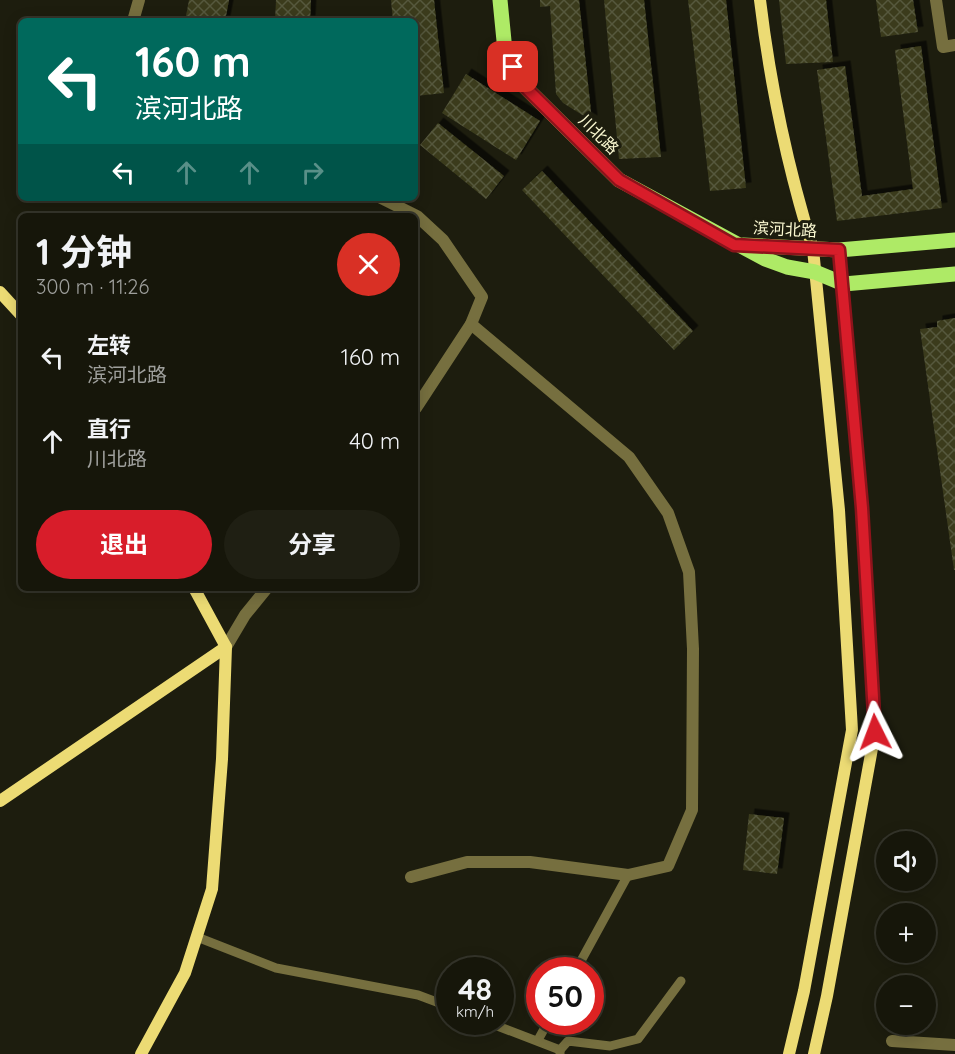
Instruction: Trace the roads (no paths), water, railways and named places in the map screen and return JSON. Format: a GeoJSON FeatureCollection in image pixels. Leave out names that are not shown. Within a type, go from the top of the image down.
{"type":"FeatureCollection","features":[{"type":"Feature","properties":{"kind":"main road","name":"川北路"},"geometry":{"type":"LineString","coordinates":[[500,0],[505,51],[520,82],[619,180],[734,245]]}},
{"type":"Feature","properties":{"kind":"main road"},"geometry":{"type":"LineString","coordinates":[[760,0],[766,48],[800,209],[813,249],[839,510],[852,730],[804,991],[789,1054]]}},
{"type":"Feature","properties":{"kind":"main road","name":"滨河北路"},"geometry":{"type":"LineString","coordinates":[[734,245],[839,250],[955,240]]}},
{"type":"Feature","properties":{"kind":"main road","name":"滨河北路"},"geometry":{"type":"LineString","coordinates":[[734,245],[787,267],[815,272],[844,284],[955,274]]}},
{"type":"Feature","properties":{"kind":"main road"},"geometry":{"type":"LineString","coordinates":[[814,1054],[827,996],[875,732],[862,508],[844,284],[839,250]]}},
{"type":"Feature","properties":{"kind":"main road"},"geometry":{"type":"LineString","coordinates":[[0,292],[18,312]]}},
{"type":"Feature","properties":{"kind":"main road"},"geometry":{"type":"LineString","coordinates":[[141,1054],[185,973],[212,889],[222,759],[226,647],[196,591]]}},
{"type":"Feature","properties":{"kind":"main road"},"geometry":{"type":"LineString","coordinates":[[0,801],[226,647]]}},
{"type":"Feature","properties":{"kind":"street"},"geometry":{"type":"LineString","coordinates":[[134,18],[139,0]]}},
{"type":"Feature","properties":{"kind":"street"},"geometry":{"type":"LineString","coordinates":[[936,0],[943,47],[955,45]]}},
{"type":"Feature","properties":{"kind":"street"},"geometry":{"type":"LineString","coordinates":[[387,201],[411,213]]}},
{"type":"Feature","properties":{"kind":"street"},"geometry":{"type":"LineString","coordinates":[[418,217],[443,240],[482,297],[471,324],[418,405]]}},
{"type":"Feature","properties":{"kind":"street"},"geometry":{"type":"LineString","coordinates":[[411,877],[467,862],[531,862],[628,875],[668,866],[692,810],[693,649],[689,572],[668,513],[628,457],[471,324]]}},
{"type":"Feature","properties":{"kind":"street"},"geometry":{"type":"LineString","coordinates":[[226,647],[245,615],[265,591]]}},
{"type":"Feature","properties":{"kind":"street"},"geometry":{"type":"LineString","coordinates":[[892,1041],[955,1045]]}},
{"type":"Feature","properties":{"kind":"lane"},"geometry":{"type":"LineString","coordinates":[[583,957],[628,875]]}},
{"type":"Feature","properties":{"kind":"lane"},"geometry":{"type":"LineString","coordinates":[[197,937],[276,968],[418,995],[436,1002]]}},
{"type":"Feature","properties":{"kind":"lane"},"geometry":{"type":"LineString","coordinates":[[514,1032],[560,1052],[568,1041],[610,1046],[638,1039],[681,981]]}},
{"type":"Feature","properties":{"kind":"lane"},"geometry":{"type":"LineString","coordinates":[[538,1041],[541,1035]]}}]}
